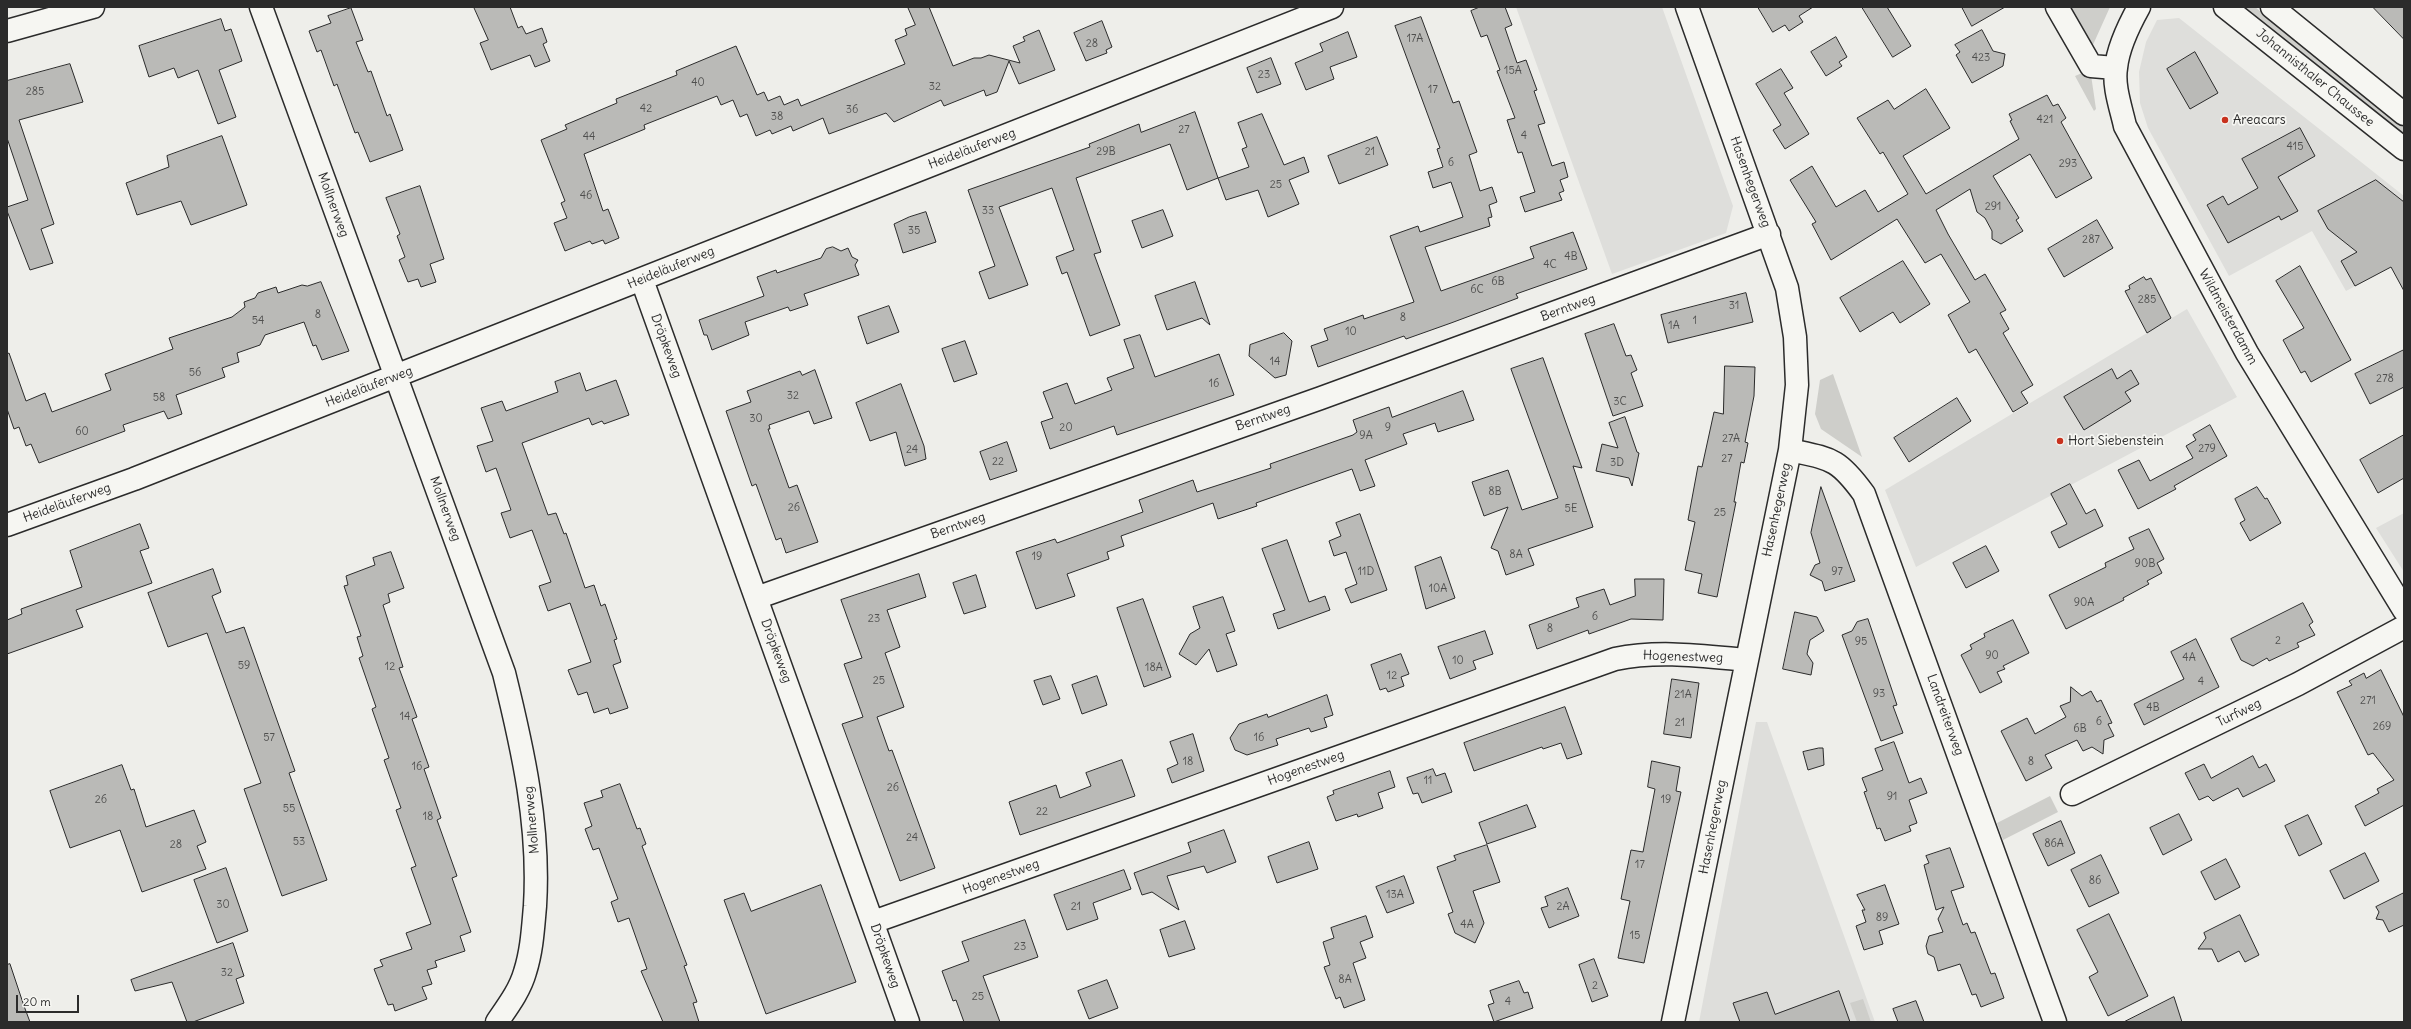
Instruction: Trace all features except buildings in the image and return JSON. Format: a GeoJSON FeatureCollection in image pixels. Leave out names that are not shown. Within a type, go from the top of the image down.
{"type":"FeatureCollection","features":[{"type":"Feature","properties":{"kind":"street"},"geometry":{"type":"LineString","coordinates":[[7,31],[93,7]]}},
{"type":"Feature","properties":{"kind":"street","name":"Mollnerweg"},"geometry":{"type":"LineString","coordinates":[[261,7],[504,673],[522,746],[533,807],[536,884],[532,941],[525,973],[517,991],[497,1022]]}},
{"type":"Feature","properties":{"kind":"street","name":"Heideläuferweg"},"geometry":{"type":"LineString","coordinates":[[7,525],[134,479],[1332,7]]}},
{"type":"Feature","properties":{"kind":"street","name":"Hasenhegerweg"},"geometry":{"type":"LineString","coordinates":[[1673,1022],[1790,450],[1797,385],[1795,337],[1787,288],[1687,7]]}},
{"type":"Feature","properties":{"kind":"street"},"geometry":{"type":"LineString","coordinates":[[2057,7],[2091,66],[2116,68]]}},
{"type":"Feature","properties":{"kind":"street","name":"Wildmeisterdamm"},"geometry":{"type":"LineString","coordinates":[[2139,7],[2129,26],[2116,68],[2119,102],[2125,126],[2247,353],[2404,610]]}},
{"type":"Feature","properties":{"kind":"street","name":"Johannisthaler Chaussee"},"geometry":{"type":"LineString","coordinates":[[2226,7],[2404,149]]}},
{"type":"Feature","properties":{"kind":"street"},"geometry":{"type":"LineString","coordinates":[[2272,7],[2404,114]]}},
{"type":"Feature","properties":{"kind":"street","name":"Berntweg"},"geometry":{"type":"LineString","coordinates":[[756,598],[1328,395],[1769,234]]}},
{"type":"Feature","properties":{"kind":"street","name":"Dröpkeweg"},"geometry":{"type":"LineString","coordinates":[[642,280],[908,1022]]}},
{"type":"Feature","properties":{"kind":"street","name":"Landreiterweg"},"geometry":{"type":"LineString","coordinates":[[1790,450],[1830,458],[1849,472],[1864,494],[2055,1022]]}},
{"type":"Feature","properties":{"kind":"street","name":"Turfweg"},"geometry":{"type":"LineString","coordinates":[[2072,794],[2298,684],[2399,630]]}},
{"type":"Feature","properties":{"kind":"street","name":"Hogenestweg"},"geometry":{"type":"LineString","coordinates":[[873,922],[1616,659],[1640,654],[1666,653],[1747,660]]}},
{"type":"Feature","properties":{"kind":"shaded area"},"geometry":{"type":"Polygon","coordinates":[[[1516,7],[1662,7],[1733,206],[1726,233],[1612,274],[1516,7]]]}},
{"type":"Feature","properties":{"kind":"shaded area"},"geometry":{"type":"Polygon","coordinates":[[[2068,7],[2110,7],[2092,47],[2068,7]]]}},
{"type":"Feature","properties":{"kind":"shaded area"},"geometry":{"type":"Polygon","coordinates":[[[2241,7],[2255,7],[2404,127],[2404,136],[2241,7]]]}},
{"type":"Feature","properties":{"kind":"shaded area"},"geometry":{"type":"Polygon","coordinates":[[[2179,18],[2404,196],[2404,260],[2346,291],[2312,231],[2229,276],[2148,128],[2140,103],[2139,72],[2146,42],[2157,20],[2179,18]]]}},
{"type":"Feature","properties":{"kind":"shaded area"},"geometry":{"type":"Polygon","coordinates":[[[2082,73],[2091,75],[2096,109],[2094,111],[2075,76],[2082,73]]]}},
{"type":"Feature","properties":{"kind":"shaded area","name":"Hort Siebenstein"},"geometry":{"type":"Polygon","coordinates":[[[2187,309],[2237,397],[1916,567],[1885,490],[2187,309]]]}},
{"type":"Feature","properties":{"kind":"shaded area"},"geometry":{"type":"Polygon","coordinates":[[[1833,374],[1862,457],[1821,429],[1815,414],[1820,380],[1833,374]]]}},
{"type":"Feature","properties":{"kind":"shaded area"},"geometry":{"type":"Polygon","coordinates":[[[2404,513],[2404,572],[2376,528],[2404,513]]]}},
{"type":"Feature","properties":{"kind":"shaded area"},"geometry":{"type":"Polygon","coordinates":[[[1756,722],[1767,722],[1875,1022],[1699,1022],[1756,722]]]}},
{"type":"Feature","properties":{"kind":"shaded area"},"geometry":{"type":"Polygon","coordinates":[[[2050,796],[2058,812],[2003,840],[1997,823],[2050,796]]]}},
{"type":"Feature","properties":{"kind":"shaded area"},"geometry":{"type":"Polygon","coordinates":[[[1863,999],[1871,1022],[1857,1022],[1850,1003],[1863,999]]]}},
{"type":"Feature","properties":{"kind":"place","name":"Areacars"},"geometry":{"type":"Point","coordinates":[2225,120]}},
{"type":"Feature","properties":{"kind":"place","name":"Hort Siebenstein"},"geometry":{"type":"Point","coordinates":[2060,441]}}]}
